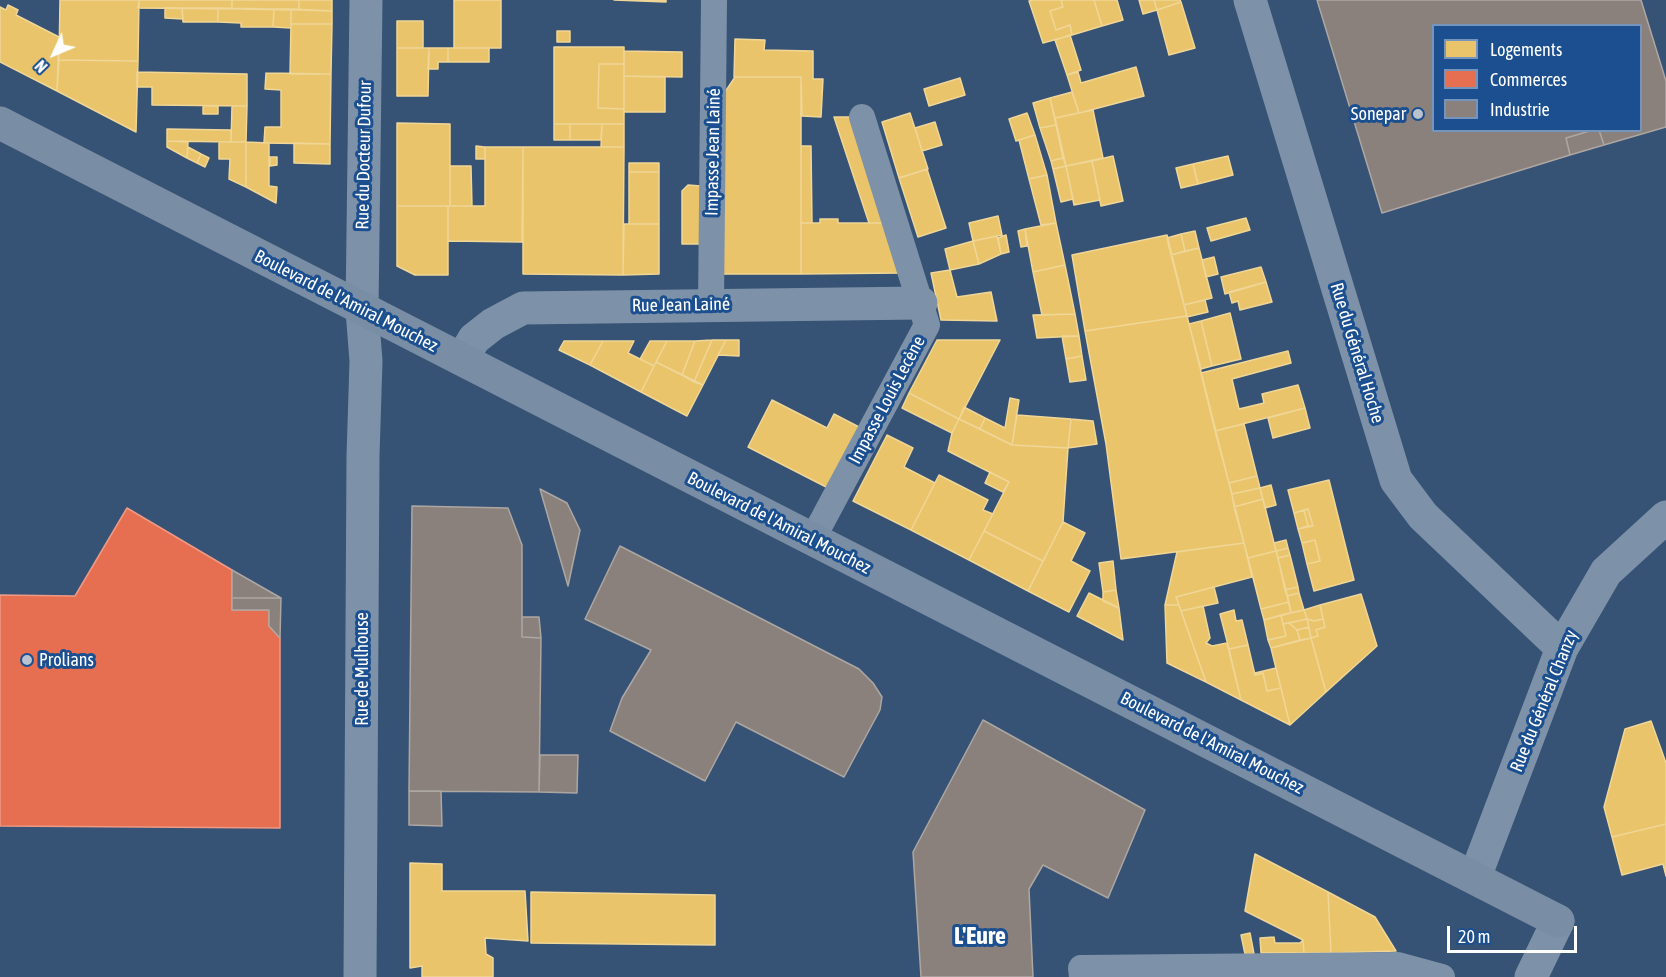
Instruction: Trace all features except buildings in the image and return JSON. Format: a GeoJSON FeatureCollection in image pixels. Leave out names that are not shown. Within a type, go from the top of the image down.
{"type":"FeatureCollection","features":[{"type":"Feature","properties":{"kind":"main road","name":"Boulevard de l'Amiral Mouchez"},"geometry":{"type":"LineString","coordinates":[[0,123],[1558,921]]}},
{"type":"Feature","properties":{"kind":"street","name":"Rue du Docteur Dufour"},"geometry":{"type":"LineString","coordinates":[[362,310],[366,0]]}},
{"type":"Feature","properties":{"kind":"street","name":"Rue du Général Hoche"},"geometry":{"type":"LineString","coordinates":[[1250,0],[1396,480],[1423,516],[1562,648]]}},
{"type":"Feature","properties":{"kind":"street","name":"Rue Jean Lainé"},"geometry":{"type":"LineString","coordinates":[[462,359],[474,339],[493,324],[523,308],[921,303]]}},
{"type":"Feature","properties":{"kind":"street","name":"Rue de Mulhouse"},"geometry":{"type":"LineString","coordinates":[[360,977],[363,468],[366,361],[362,310]]}},
{"type":"Feature","properties":{"kind":"street","name":"Rue du Général Chanzy"},"geometry":{"type":"LineString","coordinates":[[1474,877],[1562,648],[1606,572],[1666,517]]}},
{"type":"Feature","properties":{"kind":"street"},"geometry":{"type":"LineString","coordinates":[[1531,977],[1558,921]]}},
{"type":"Feature","properties":{"kind":"lane","name":"Impasse Jean Lainé"},"geometry":{"type":"LineString","coordinates":[[711,304],[714,0]]}},
{"type":"Feature","properties":{"kind":"lane","name":"Impasse Louis Lecène"},"geometry":{"type":"LineString","coordinates":[[812,540],[927,325],[862,117]]}},
{"type":"Feature","properties":{"kind":"lane"},"geometry":{"type":"LineString","coordinates":[[1082,977],[1081,968],[1398,965],[1442,977]]}},
{"type":"Feature","properties":{"kind":"place","name":"Sonepar"},"geometry":{"type":"Point","coordinates":[1418,114]}},
{"type":"Feature","properties":{"kind":"place","name":"Prolians"},"geometry":{"type":"Point","coordinates":[27,660]}},
{"type":"Feature","properties":{"kind":"district","name":"L'Eure"},"geometry":{"type":"Point","coordinates":[980,936]}}]}
